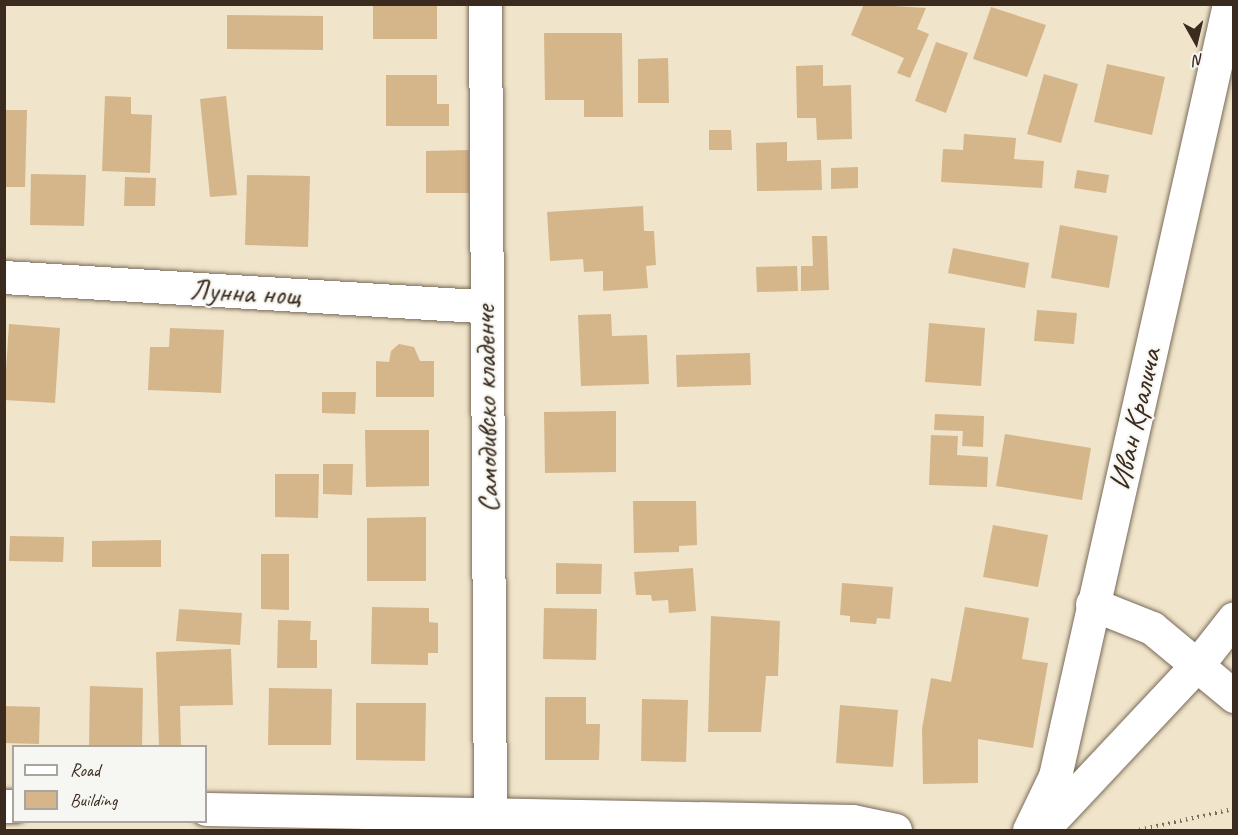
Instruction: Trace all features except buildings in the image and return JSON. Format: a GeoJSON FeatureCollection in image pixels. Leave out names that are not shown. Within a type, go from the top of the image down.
{"type":"FeatureCollection","features":[{"type":"Feature","properties":{"kind":"street","name":"Самодивско кладенче"},"geometry":{"type":"LineString","coordinates":[[485,4],[485,306],[490,814]]}},
{"type":"Feature","properties":{"kind":"street","name":"Иван Кралича"},"geometry":{"type":"LineString","coordinates":[[1029,831],[1055,776],[1229,4]]}},
{"type":"Feature","properties":{"kind":"street","name":"Лунна нощ"},"geometry":{"type":"LineString","coordinates":[[4,277],[485,306]]}},
{"type":"Feature","properties":{"kind":"street"},"geometry":{"type":"LineString","coordinates":[[1092,604],[1152,628],[1198,664],[1233,696]]}},
{"type":"Feature","properties":{"kind":"street"},"geometry":{"type":"LineString","coordinates":[[1042,831],[1198,664],[1233,618]]}},
{"type":"Feature","properties":{"kind":"street"},"geometry":{"type":"LineString","coordinates":[[207,809],[852,821],[895,831]]}},
{"type":"Feature","properties":{"kind":"path"},"geometry":{"type":"LineString","coordinates":[[1139,831],[1233,809]]}}]}
